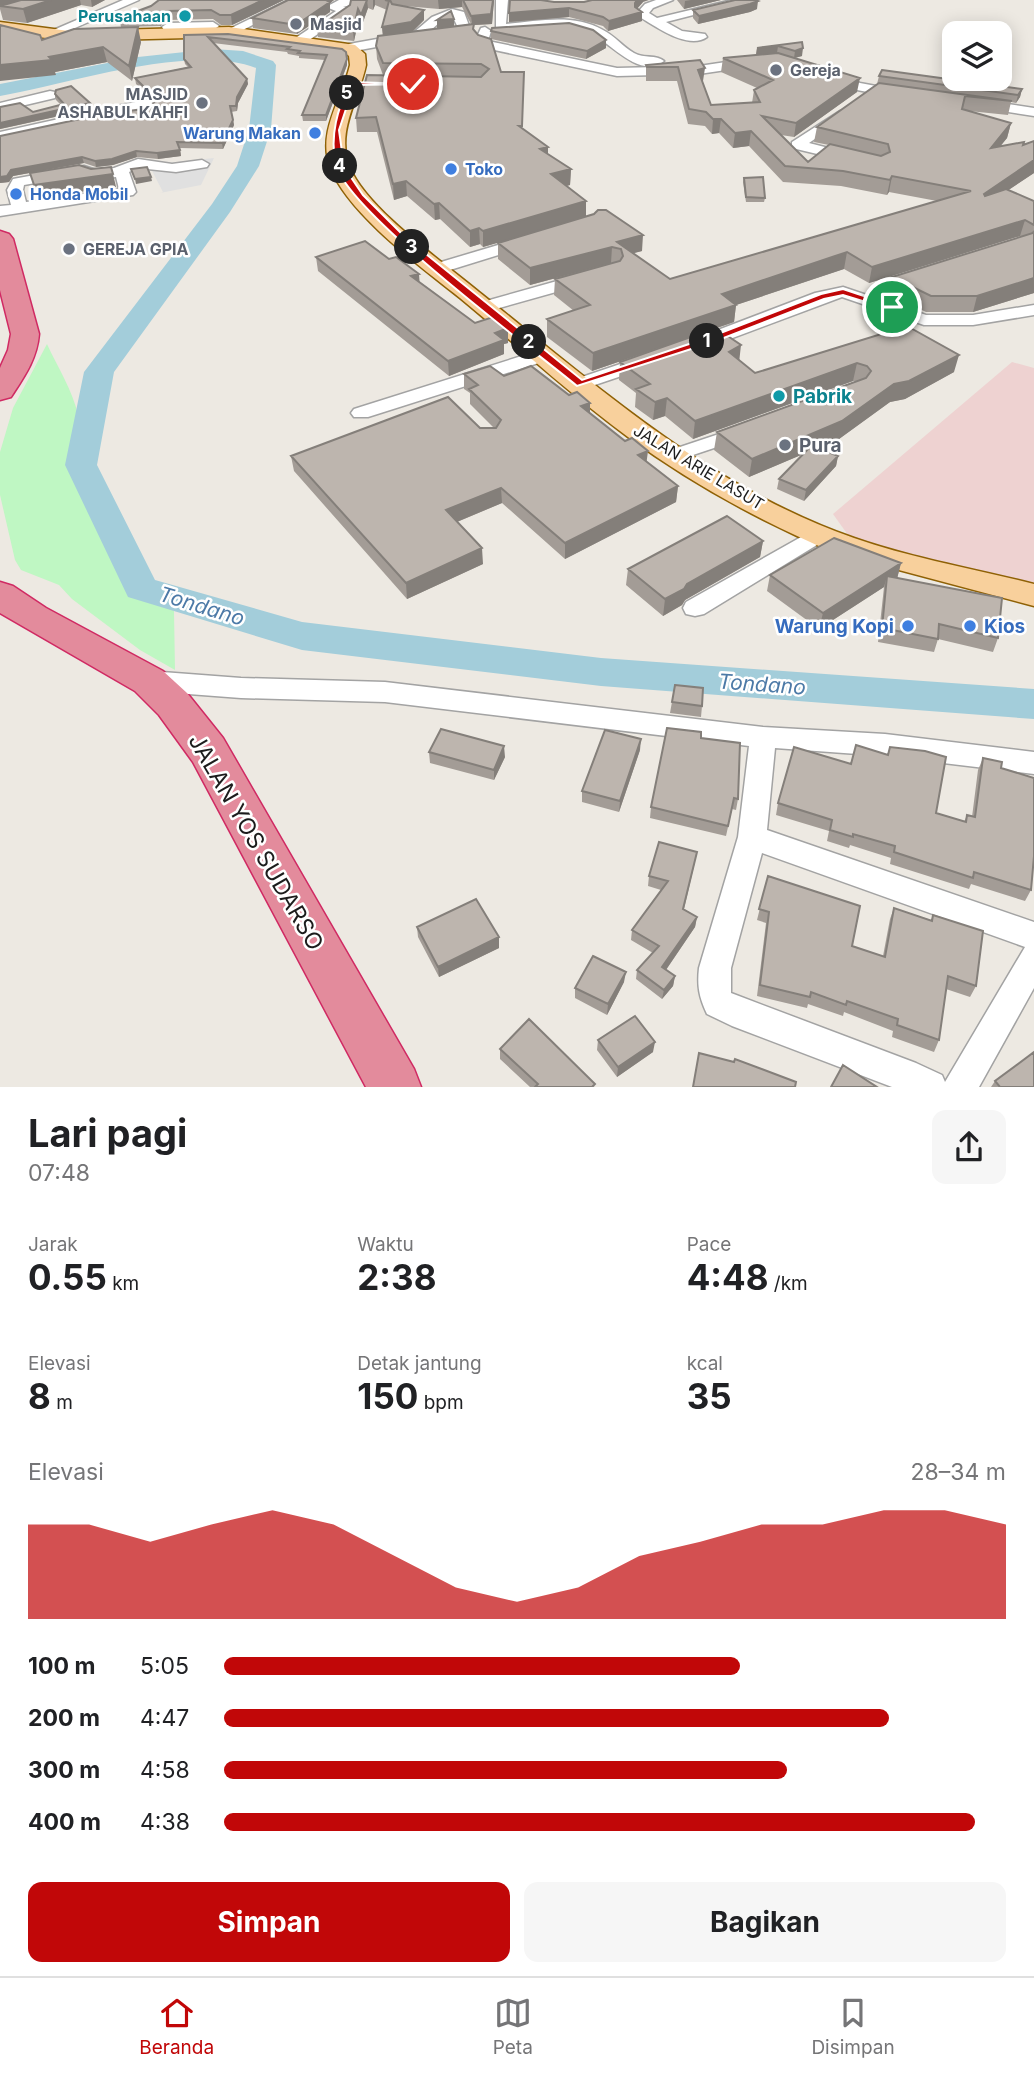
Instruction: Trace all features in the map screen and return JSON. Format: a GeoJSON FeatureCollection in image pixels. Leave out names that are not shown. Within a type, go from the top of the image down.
{"type":"FeatureCollection","features":[{"type":"Feature","properties":{"kind":"highway"},"geometry":{"type":"LineString","coordinates":[[0,239],[25,334],[18,366],[0,391]]}},
{"type":"Feature","properties":{"kind":"highway","name":"JALAN YOS SUDARSO"},"geometry":{"type":"LineString","coordinates":[[0,595],[33,617],[149,681],[173,704],[208,750],[395,1087]]}},
{"type":"Feature","properties":{"kind":"main road"},"geometry":{"type":"LineString","coordinates":[[0,27],[48,35],[93,37],[219,27],[349,48]]}},
{"type":"Feature","properties":{"kind":"main road","name":"JALAN ARIE LASUT"},"geometry":{"type":"LineString","coordinates":[[349,48],[358,59],[361,84],[336,130],[340,167],[373,210],[438,269],[638,432],[722,485],[817,535],[846,546],[1034,594]]}},
{"type":"Feature","properties":{"kind":"street"},"geometry":{"type":"LineString","coordinates":[[97,0],[112,9]]}},
{"type":"Feature","properties":{"kind":"street"},"geometry":{"type":"LineString","coordinates":[[48,35],[133,0]]}},
{"type":"Feature","properties":{"kind":"street"},"geometry":{"type":"LineString","coordinates":[[168,27],[219,27],[285,4],[309,0]]}},
{"type":"Feature","properties":{"kind":"street"},"geometry":{"type":"LineString","coordinates":[[667,0],[649,6],[642,14],[679,34],[701,37]]}},
{"type":"Feature","properties":{"kind":"street"},"geometry":{"type":"LineString","coordinates":[[653,22],[746,0]]}},
{"type":"Feature","properties":{"kind":"street"},"geometry":{"type":"LineString","coordinates":[[301,40],[345,10],[332,7],[346,1],[357,4]]}},
{"type":"Feature","properties":{"kind":"street"},"geometry":{"type":"LineString","coordinates":[[500,28],[502,6],[514,13]]}},
{"type":"Feature","properties":{"kind":"street"},"geometry":{"type":"LineString","coordinates":[[417,36],[440,16],[451,11],[458,12],[465,31]]}},
{"type":"Feature","properties":{"kind":"street"},"geometry":{"type":"LineString","coordinates":[[418,12],[440,16]]}},
{"type":"Feature","properties":{"kind":"street"},"geometry":{"type":"LineString","coordinates":[[527,13],[580,13]]}},
{"type":"Feature","properties":{"kind":"street"},"geometry":{"type":"LineString","coordinates":[[349,48],[417,36],[555,23],[579,25],[598,32],[625,54],[639,61],[697,56]]}},
{"type":"Feature","properties":{"kind":"street"},"geometry":{"type":"LineString","coordinates":[[485,31],[481,41],[484,44],[617,72],[699,70],[762,55],[723,53]]}},
{"type":"Feature","properties":{"kind":"street"},"geometry":{"type":"LineString","coordinates":[[812,70],[873,90],[909,94]]}},
{"type":"Feature","properties":{"kind":"street"},"geometry":{"type":"LineString","coordinates":[[866,162],[797,145],[873,90]]}},
{"type":"Feature","properties":{"kind":"street"},"geometry":{"type":"LineString","coordinates":[[0,107],[50,95]]}},
{"type":"Feature","properties":{"kind":"street"},"geometry":{"type":"LineString","coordinates":[[968,102],[1034,112]]}},
{"type":"Feature","properties":{"kind":"street"},"geometry":{"type":"LineString","coordinates":[[0,136],[149,103]]}},
{"type":"Feature","properties":{"kind":"street"},"geometry":{"type":"LineString","coordinates":[[120,171],[129,166],[150,162],[169,169],[202,164]]}},
{"type":"Feature","properties":{"kind":"street"},"geometry":{"type":"LineString","coordinates":[[0,211],[20,208]]}},
{"type":"Feature","properties":{"kind":"street"},"geometry":{"type":"LineString","coordinates":[[485,307],[599,274]]}},
{"type":"Feature","properties":{"kind":"street"},"geometry":{"type":"LineString","coordinates":[[856,296],[881,288]]}},
{"type":"Feature","properties":{"kind":"street"},"geometry":{"type":"LineString","coordinates":[[580,384],[821,297],[843,292],[924,320],[973,320],[1034,310]]}},
{"type":"Feature","properties":{"kind":"street"},"geometry":{"type":"LineString","coordinates":[[362,413],[544,355]]}},
{"type":"Feature","properties":{"kind":"street"},"geometry":{"type":"LineString","coordinates":[[440,389],[459,408]]}},
{"type":"Feature","properties":{"kind":"street"},"geometry":{"type":"LineString","coordinates":[[675,455],[757,427]]}},
{"type":"Feature","properties":{"kind":"street"},"geometry":{"type":"LineString","coordinates":[[695,608],[817,535]]}},
{"type":"Feature","properties":{"kind":"street"},"geometry":{"type":"LineString","coordinates":[[149,681],[241,688],[319,688],[399,694],[763,737],[885,745],[1034,763]]}},
{"type":"Feature","properties":{"kind":"street"},"geometry":{"type":"LineString","coordinates":[[763,737],[752,837],[715,968],[713,988],[718,1003],[749,1018],[874,1062],[930,1087]]}},
{"type":"Feature","properties":{"kind":"street"},"geometry":{"type":"LineString","coordinates":[[752,837],[1034,936]]}},
{"type":"Feature","properties":{"kind":"street"},"geometry":{"type":"LineString","coordinates":[[960,1087],[1034,958]]}},
{"type":"Feature","properties":{"kind":"lane"},"geometry":{"type":"LineString","coordinates":[[84,170],[94,175],[122,172],[126,193],[20,208],[15,190],[18,182],[84,170]]}},
{"type":"Feature","properties":{"kind":"lane"},"geometry":{"type":"LineString","coordinates":[[438,269],[539,238]]}},
{"type":"Feature","properties":{"kind":"shaded area"},"geometry":{"type":"Polygon","coordinates":[[[214,158],[201,185],[160,193],[163,192],[149,165],[214,158]]]}},
{"type":"Feature","properties":{"kind":"shaded area"},"geometry":{"type":"Polygon","coordinates":[[[1012,362],[1034,368],[1034,586],[858,549],[833,514],[1012,362]]]}},
{"type":"Feature","properties":{"kind":"green space"},"geometry":{"type":"Polygon","coordinates":[[[47,344],[76,406],[85,453],[97,476],[93,498],[108,542],[132,581],[174,611],[175,670],[140,650],[72,599],[59,585],[21,570],[15,560],[0,495],[0,452],[13,408],[47,344]]]}},
{"type":"Feature","properties":{"kind":"building"},"geometry":{"type":"Polygon","coordinates":[[[21,0],[51,0],[23,9],[0,6],[21,0]]]}},
{"type":"Feature","properties":{"kind":"building"},"geometry":{"type":"Polygon","coordinates":[[[159,0],[263,0],[231,15],[220,15],[211,10],[166,11],[158,17],[119,18],[151,6],[159,0]]]}},
{"type":"Feature","properties":{"kind":"building"},"geometry":{"type":"Polygon","coordinates":[[[288,0],[330,2],[296,25],[252,18],[288,0]]]}},
{"type":"Feature","properties":{"kind":"building"},"geometry":{"type":"Polygon","coordinates":[[[351,0],[367,0],[361,15],[358,9],[353,31],[317,28],[350,5],[351,0]]]}},
{"type":"Feature","properties":{"kind":"building"},"geometry":{"type":"Polygon","coordinates":[[[385,0],[390,0],[392,4],[424,10],[411,22],[382,27],[389,1],[385,0]]]}},
{"type":"Feature","properties":{"kind":"building"},"geometry":{"type":"Polygon","coordinates":[[[463,0],[493,0],[491,14],[471,16],[463,0]]]}},
{"type":"Feature","properties":{"kind":"building"},"geometry":{"type":"Polygon","coordinates":[[[510,0],[637,0],[635,7],[642,12],[609,21],[569,8],[509,13],[510,0]]]}},
{"type":"Feature","properties":{"kind":"building"},"geometry":{"type":"Polygon","coordinates":[[[735,0],[758,1],[699,16],[693,10],[735,0]]]}},
{"type":"Feature","properties":{"kind":"building"},"geometry":{"type":"Polygon","coordinates":[[[451,11],[454,19],[437,20],[451,11]]]}},
{"type":"Feature","properties":{"kind":"building"},"geometry":{"type":"Polygon","coordinates":[[[569,23],[593,30],[606,40],[587,51],[491,31],[492,28],[569,23]]]}},
{"type":"Feature","properties":{"kind":"building"},"geometry":{"type":"Polygon","coordinates":[[[474,24],[473,29],[478,35],[491,39],[501,72],[524,72],[522,126],[519,126],[548,147],[540,149],[571,169],[551,174],[586,201],[483,231],[479,228],[470,231],[439,203],[434,204],[406,181],[393,184],[376,117],[356,118],[367,75],[481,77],[489,69],[481,64],[383,63],[376,46],[378,36],[474,24]]]}},
{"type":"Feature","properties":{"kind":"building"},"geometry":{"type":"Polygon","coordinates":[[[0,25],[40,35],[42,40],[74,29],[138,27],[129,66],[103,47],[49,57],[52,60],[0,65],[0,25]]]}},
{"type":"Feature","properties":{"kind":"building"},"geometry":{"type":"Polygon","coordinates":[[[228,34],[342,49],[346,52],[347,59],[326,115],[302,115],[327,55],[298,53],[300,51],[287,49],[290,47],[208,37],[247,79],[237,97],[236,106],[230,106],[233,120],[222,143],[177,142],[180,150],[157,153],[136,151],[95,161],[82,157],[11,170],[7,176],[0,177],[0,136],[99,115],[158,107],[153,103],[158,98],[155,93],[148,91],[135,78],[191,67],[184,59],[184,35],[228,34]]]}},
{"type":"Feature","properties":{"kind":"building"},"geometry":{"type":"Polygon","coordinates":[[[802,42],[803,48],[795,51],[778,46],[757,48],[802,42]]]}},
{"type":"Feature","properties":{"kind":"building"},"geometry":{"type":"Polygon","coordinates":[[[778,53],[860,78],[796,123],[762,116],[808,162],[830,144],[881,156],[890,152],[888,144],[817,127],[879,83],[1012,101],[965,96],[962,109],[1011,123],[991,148],[1024,142],[1023,145],[1034,141],[1034,160],[984,194],[985,196],[1006,189],[1034,201],[1034,225],[1025,220],[872,267],[847,252],[722,294],[736,305],[593,353],[547,319],[590,305],[555,279],[620,261],[623,256],[621,249],[612,247],[530,268],[498,243],[594,214],[598,210],[606,210],[643,235],[617,242],[670,279],[971,191],[892,176],[890,180],[843,171],[785,166],[751,131],[735,133],[721,119],[713,119],[706,112],[689,109],[678,67],[646,65],[700,60],[705,68],[698,70],[711,105],[760,102],[754,90],[773,80],[723,58],[778,53]]]}},
{"type":"Feature","properties":{"kind":"building"},"geometry":{"type":"Polygon","coordinates":[[[882,70],[942,78],[942,85],[879,76],[882,70]]]}},
{"type":"Feature","properties":{"kind":"building"},"geometry":{"type":"Polygon","coordinates":[[[71,86],[90,103],[0,123],[0,107],[20,103],[33,112],[64,104],[55,94],[56,90],[71,86]]]}},
{"type":"Feature","properties":{"kind":"building"},"geometry":{"type":"Polygon","coordinates":[[[1022,89],[1018,95],[989,91],[1022,89]]]}},
{"type":"Feature","properties":{"kind":"building"},"geometry":{"type":"Polygon","coordinates":[[[79,165],[91,169],[111,167],[113,174],[34,185],[30,173],[79,165]]]}},
{"type":"Feature","properties":{"kind":"building"},"geometry":{"type":"Polygon","coordinates":[[[147,167],[151,177],[135,179],[131,169],[147,167]]]}},
{"type":"Feature","properties":{"kind":"building"},"geometry":{"type":"Polygon","coordinates":[[[763,177],[765,198],[746,197],[744,178],[763,177]]]}},
{"type":"Feature","properties":{"kind":"building"},"geometry":{"type":"Polygon","coordinates":[[[1034,231],[1034,278],[977,296],[931,296],[892,277],[1033,233],[1034,231]]]}},
{"type":"Feature","properties":{"kind":"building"},"geometry":{"type":"Polygon","coordinates":[[[365,241],[389,259],[396,257],[419,274],[411,276],[475,323],[493,317],[508,328],[495,333],[504,340],[448,361],[316,257],[365,241]]]}},
{"type":"Feature","properties":{"kind":"building"},"geometry":{"type":"Polygon","coordinates":[[[907,326],[959,355],[909,381],[894,384],[842,421],[752,459],[717,432],[866,378],[871,371],[867,366],[857,363],[695,421],[667,398],[655,402],[636,389],[650,384],[620,362],[716,328],[741,345],[729,352],[755,373],[907,326]]]}},
{"type":"Feature","properties":{"kind":"building"},"geometry":{"type":"Polygon","coordinates":[[[490,366],[504,376],[531,366],[569,395],[577,392],[590,403],[581,406],[625,441],[632,438],[648,451],[638,455],[678,486],[565,543],[501,488],[446,510],[482,548],[406,583],[291,456],[448,397],[480,428],[496,428],[501,420],[469,389],[478,385],[464,374],[490,366]]]}},
{"type":"Feature","properties":{"kind":"building"},"geometry":{"type":"Polygon","coordinates":[[[812,445],[838,456],[806,490],[779,479],[812,445]]]}},
{"type":"Feature","properties":{"kind":"building"},"geometry":{"type":"Polygon","coordinates":[[[727,516],[763,541],[687,584],[684,589],[665,599],[628,569],[727,516]]]}},
{"type":"Feature","properties":{"kind":"building"},"geometry":{"type":"Polygon","coordinates":[[[834,538],[901,563],[823,613],[770,575],[834,538]]]}},
{"type":"Feature","properties":{"kind":"building"},"geometry":{"type":"Polygon","coordinates":[[[887,576],[1002,598],[998,638],[939,624],[938,639],[882,628],[887,576]]]}},
{"type":"Feature","properties":{"kind":"building"},"geometry":{"type":"Polygon","coordinates":[[[675,685],[703,688],[702,706],[672,702],[675,685]]]}},
{"type":"Feature","properties":{"kind":"building"},"geometry":{"type":"Polygon","coordinates":[[[667,728],[701,732],[701,738],[740,743],[738,799],[734,798],[728,826],[651,807],[667,728]]]}},
{"type":"Feature","properties":{"kind":"building"},"geometry":{"type":"Polygon","coordinates":[[[441,729],[504,746],[494,770],[429,752],[441,729]]]}},
{"type":"Feature","properties":{"kind":"building"},"geometry":{"type":"Polygon","coordinates":[[[605,730],[641,739],[620,801],[582,791],[605,730]]]}},
{"type":"Feature","properties":{"kind":"building"},"geometry":{"type":"Polygon","coordinates":[[[856,745],[888,755],[890,747],[925,751],[946,757],[936,813],[966,822],[967,815],[975,817],[983,758],[1002,762],[1001,768],[1034,778],[1031,890],[974,872],[973,878],[894,852],[895,846],[830,830],[832,820],[778,803],[794,747],[851,764],[856,745]]]}},
{"type":"Feature","properties":{"kind":"building"},"geometry":{"type":"Polygon","coordinates":[[[659,842],[697,852],[683,909],[697,917],[662,967],[675,976],[664,990],[637,970],[659,946],[632,930],[668,881],[649,876],[659,842]]]}},
{"type":"Feature","properties":{"kind":"building"},"geometry":{"type":"Polygon","coordinates":[[[768,876],[860,906],[852,946],[885,957],[894,908],[932,921],[933,915],[983,931],[976,986],[948,976],[939,1040],[897,1025],[898,1019],[847,1001],[846,1005],[811,992],[810,997],[760,985],[769,912],[759,909],[768,876]]]}},
{"type":"Feature","properties":{"kind":"building"},"geometry":{"type":"Polygon","coordinates":[[[476,899],[499,937],[438,967],[417,927],[476,899]]]}},
{"type":"Feature","properties":{"kind":"building"},"geometry":{"type":"Polygon","coordinates":[[[593,956],[626,972],[608,1004],[575,988],[593,956]]]}},
{"type":"Feature","properties":{"kind":"building"},"geometry":{"type":"Polygon","coordinates":[[[635,1016],[655,1042],[618,1067],[598,1040],[635,1016]]]}},
{"type":"Feature","properties":{"kind":"building"},"geometry":{"type":"Polygon","coordinates":[[[529,1019],[595,1084],[592,1087],[535,1087],[538,1084],[500,1049],[529,1019]]]}},
{"type":"Feature","properties":{"kind":"building"},"geometry":{"type":"Polygon","coordinates":[[[1034,1052],[1034,1087],[1000,1087],[995,1081],[1034,1052]]]}},
{"type":"Feature","properties":{"kind":"building"},"geometry":{"type":"Polygon","coordinates":[[[699,1053],[734,1062],[735,1059],[796,1082],[795,1087],[693,1087],[699,1053]]]}},
{"type":"Feature","properties":{"kind":"building"},"geometry":{"type":"Polygon","coordinates":[[[843,1065],[877,1087],[831,1087],[843,1065]]]}},
{"type":"Feature","properties":{"kind":"waterway","name":"Tondano"},"geometry":{"type":"LineString","coordinates":[[0,90],[177,57],[213,54],[243,57],[266,65],[260,129],[248,166],[222,207],[99,372],[81,465],[141,588],[302,636],[601,672],[1034,704]]}},
{"type":"Feature","properties":{"kind":"place","name":"Perusahaan"},"geometry":{"type":"Point","coordinates":[185,16]}},
{"type":"Feature","properties":{"kind":"place","name":"Masjid"},"geometry":{"type":"Point","coordinates":[296,24]}},
{"type":"Feature","properties":{"kind":"place","name":"Gereja"},"geometry":{"type":"Point","coordinates":[776,70]}},
{"type":"Feature","properties":{"kind":"place","name":"MASJID ASHABUL KAHFI"},"geometry":{"type":"Point","coordinates":[202,103]}},
{"type":"Feature","properties":{"kind":"place","name":"Warung Makan"},"geometry":{"type":"Point","coordinates":[315,133]}},
{"type":"Feature","properties":{"kind":"place","name":"Toko"},"geometry":{"type":"Point","coordinates":[451,169]}},
{"type":"Feature","properties":{"kind":"place","name":"Honda Mobil"},"geometry":{"type":"Point","coordinates":[16,194]}},
{"type":"Feature","properties":{"kind":"place","name":"GEREJA GPIA"},"geometry":{"type":"Point","coordinates":[69,249]}},
{"type":"Feature","properties":{"kind":"place","name":"Pabrik"},"geometry":{"type":"Point","coordinates":[779,396]}},
{"type":"Feature","properties":{"kind":"place","name":"Pura"},"geometry":{"type":"Point","coordinates":[785,445]}},
{"type":"Feature","properties":{"kind":"place","name":"Warung Kopi"},"geometry":{"type":"Point","coordinates":[908,626]}},
{"type":"Feature","properties":{"kind":"place","name":"Kios"},"geometry":{"type":"Point","coordinates":[970,626]}},
{"type":"Feature","properties":{"kind":"route"},"geometry":{"type":"LineString","coordinates":[[413,84],[352,83],[336,130],[340,167],[360,196],[402,239],[580,384],[713,339],[821,297],[843,292],[892,307]]}}]}
